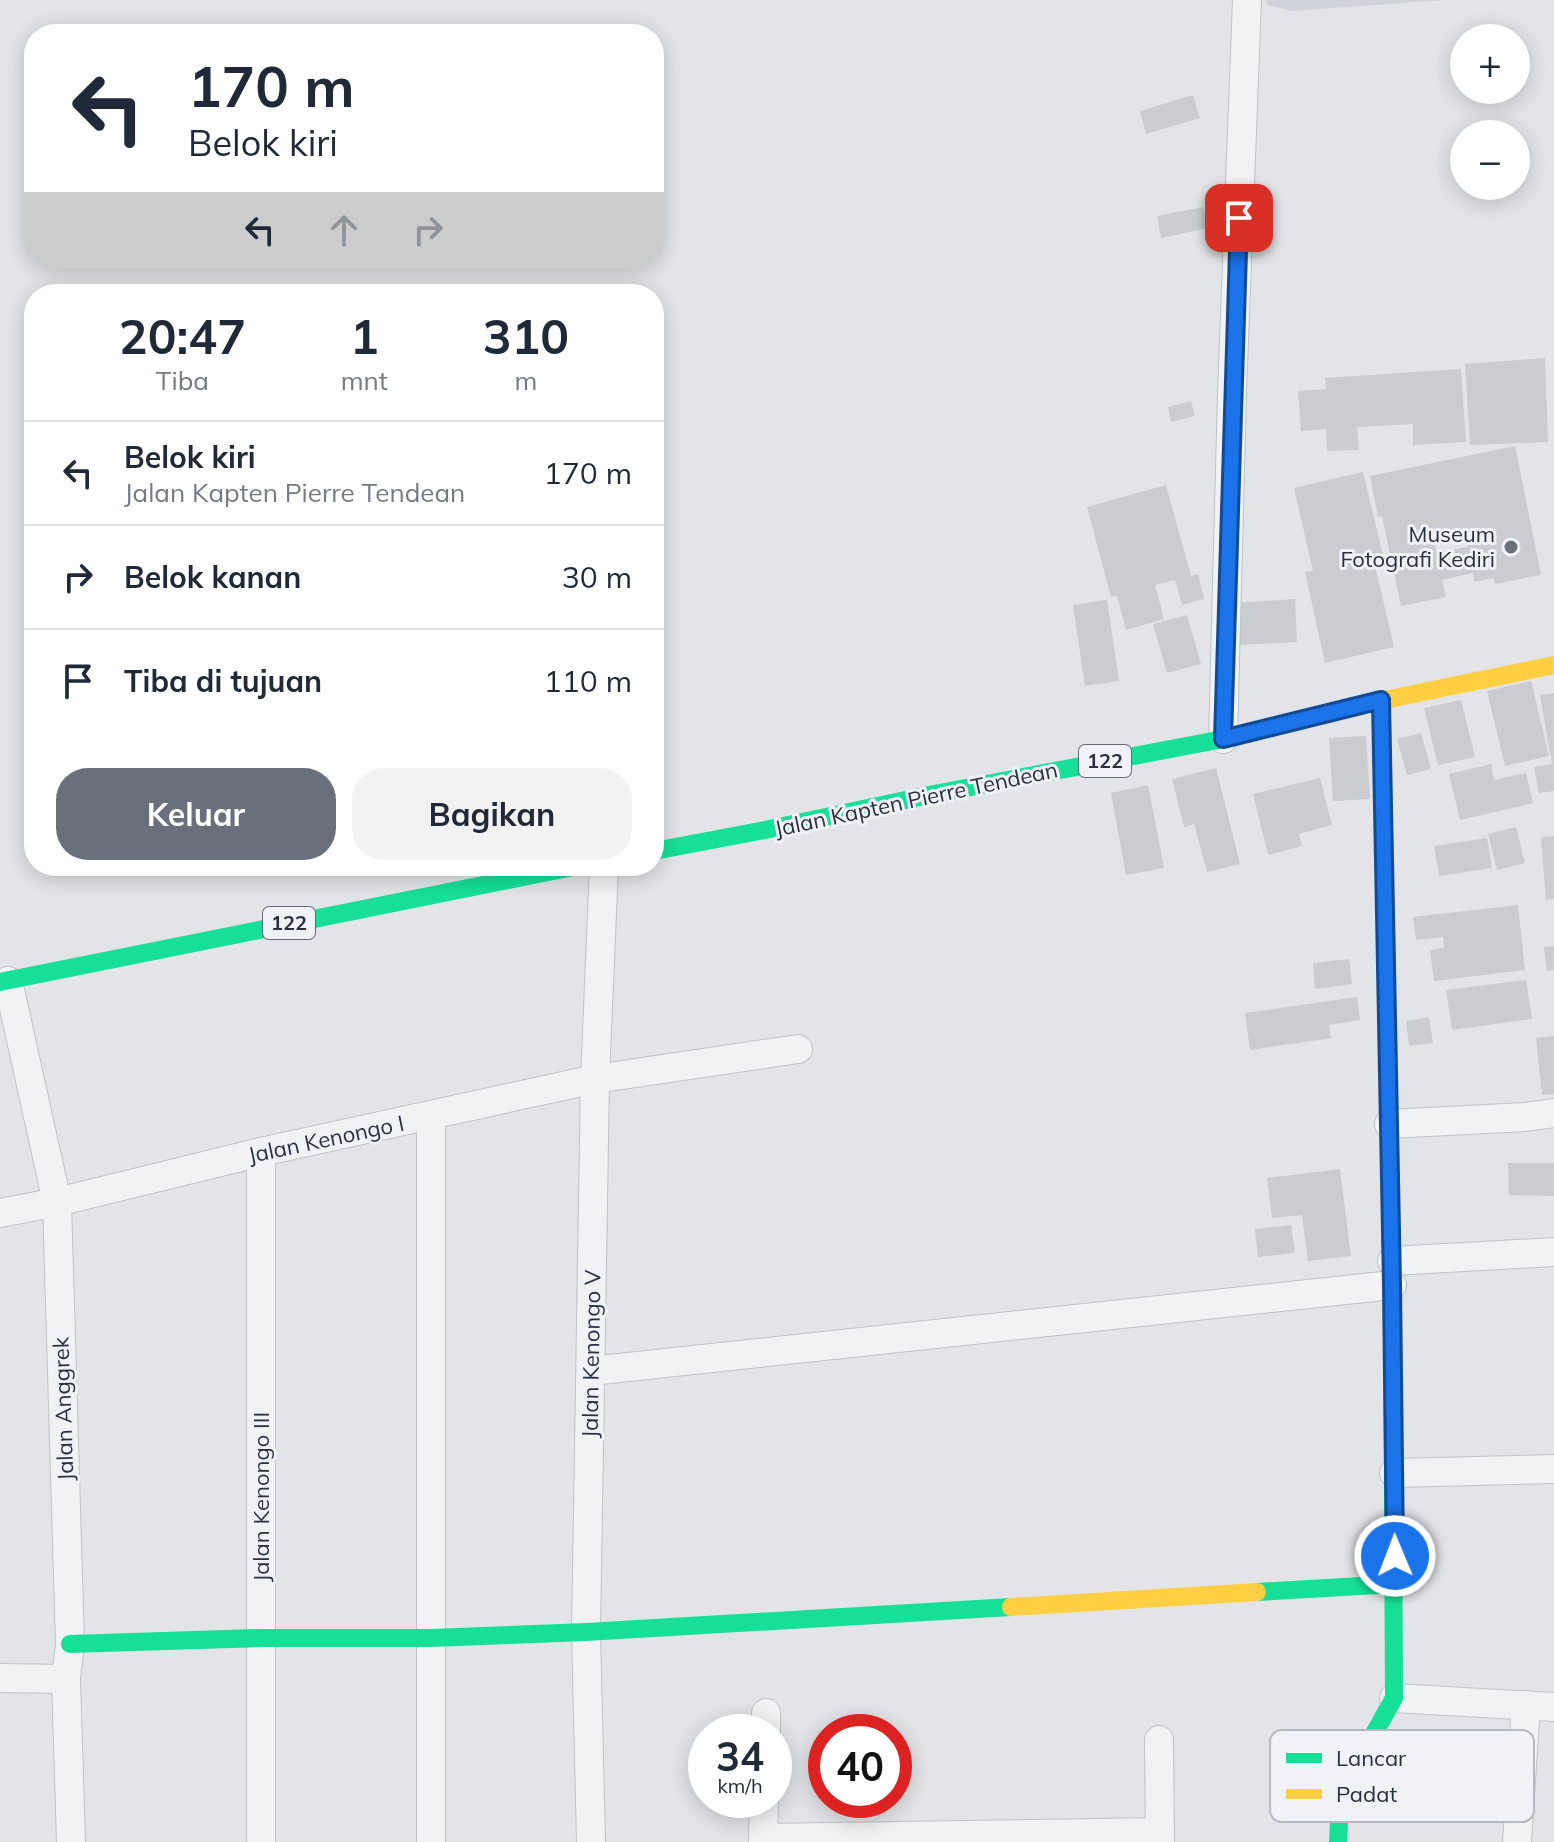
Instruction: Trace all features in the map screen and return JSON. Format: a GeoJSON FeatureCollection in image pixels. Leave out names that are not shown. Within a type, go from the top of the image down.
{"type":"FeatureCollection","features":[{"type":"Feature","properties":{"kind":"street"},"geometry":{"type":"LineString","coordinates":[[1223,739],[1247,0]]}},
{"type":"Feature","properties":{"kind":"street","name":"Jalan Kapten Pierre Tendean"},"geometry":{"type":"LineString","coordinates":[[664,849],[1223,739],[1381,700],[1554,665]]}},
{"type":"Feature","properties":{"kind":"street"},"geometry":{"type":"LineString","coordinates":[[1377,1730],[1394,1698],[1395,1584],[1381,700]]}},
{"type":"Feature","properties":{"kind":"street","name":"122"},"geometry":{"type":"LineString","coordinates":[[4,982],[529,876]]}},
{"type":"Feature","properties":{"kind":"street","name":"Jalan Kenongo V"},"geometry":{"type":"LineString","coordinates":[[591,1842],[586,1632],[595,1079],[604,876]]}},
{"type":"Feature","properties":{"kind":"street","name":"Jalan Anggrek"},"geometry":{"type":"LineString","coordinates":[[4,982],[57,1202],[70,1644],[66,1679],[71,1842]]}},
{"type":"Feature","properties":{"kind":"street","name":"Jalan Kenongo I"},"geometry":{"type":"LineString","coordinates":[[0,1213],[595,1079],[798,1049]]}},
{"type":"Feature","properties":{"kind":"street"},"geometry":{"type":"LineString","coordinates":[[1389,1124],[1554,1113]]}},
{"type":"Feature","properties":{"kind":"street"},"geometry":{"type":"LineString","coordinates":[[431,1116],[431,1842]]}},
{"type":"Feature","properties":{"kind":"street","name":"Jalan Kenongo III"},"geometry":{"type":"LineString","coordinates":[[261,1152],[261,1842]]}},
{"type":"Feature","properties":{"kind":"street"},"geometry":{"type":"LineString","coordinates":[[591,1371],[1554,1252]]}},
{"type":"Feature","properties":{"kind":"street"},"geometry":{"type":"LineString","coordinates":[[1394,1473],[1554,1469]]}},
{"type":"Feature","properties":{"kind":"street"},"geometry":{"type":"LineString","coordinates":[[70,1644],[586,1632],[1395,1584]]}},
{"type":"Feature","properties":{"kind":"street"},"geometry":{"type":"LineString","coordinates":[[0,1678],[66,1679]]}},
{"type":"Feature","properties":{"kind":"street"},"geometry":{"type":"LineString","coordinates":[[1394,1698],[1554,1707]]}},
{"type":"Feature","properties":{"kind":"street"},"geometry":{"type":"LineString","coordinates":[[1524,1730],[1526,1705]]}},
{"type":"Feature","properties":{"kind":"street"},"geometry":{"type":"LineString","coordinates":[[764,1818],[763,1840],[1160,1837],[1159,1740]]}},
{"type":"Feature","properties":{"kind":"street"},"geometry":{"type":"LineString","coordinates":[[1338,1842],[1339,1822]]}},
{"type":"Feature","properties":{"kind":"street"},"geometry":{"type":"LineString","coordinates":[[1517,1842],[1518,1822]]}},
{"type":"Feature","properties":{"kind":"shaded area"},"geometry":{"type":"Polygon","coordinates":[[[1266,0],[1444,0],[1293,11],[1268,5],[1266,0]]]}},
{"type":"Feature","properties":{"kind":"building"},"geometry":{"type":"Polygon","coordinates":[[[1193,95],[1200,118],[1146,134],[1140,111],[1193,95]]]}},
{"type":"Feature","properties":{"kind":"building"},"geometry":{"type":"Polygon","coordinates":[[[1203,207],[1208,228],[1161,238],[1157,216],[1203,207]]]}},
{"type":"Feature","properties":{"kind":"building"},"geometry":{"type":"Polygon","coordinates":[[[1545,358],[1548,442],[1470,445],[1465,364],[1545,358]]]}},
{"type":"Feature","properties":{"kind":"building"},"geometry":{"type":"Polygon","coordinates":[[[1461,369],[1466,442],[1413,445],[1413,424],[1357,427],[1359,450],[1327,451],[1326,429],[1301,431],[1298,391],[1326,389],[1325,378],[1461,369]]]}},
{"type":"Feature","properties":{"kind":"building"},"geometry":{"type":"Polygon","coordinates":[[[1191,401],[1195,416],[1171,422],[1168,407],[1191,401]]]}},
{"type":"Feature","properties":{"kind":"building"},"geometry":{"type":"Polygon","coordinates":[[[1515,446],[1541,575],[1495,584],[1493,578],[1474,582],[1473,573],[1442,580],[1446,597],[1401,606],[1370,476],[1515,446]],[[1465,535],[1434,541],[1437,553],[1467,547],[1465,535]]]}},
{"type":"Feature","properties":{"kind":"building"},"geometry":{"type":"Polygon","coordinates":[[[1363,472],[1383,555],[1373,557],[1394,647],[1325,663],[1305,572],[1313,571],[1294,488],[1363,472]]]}},
{"type":"Feature","properties":{"kind":"building"},"geometry":{"type":"Polygon","coordinates":[[[1166,485],[1191,576],[1198,574],[1204,599],[1182,605],[1175,580],[1155,585],[1164,619],[1126,630],[1117,596],[1111,597],[1087,507],[1166,485]]]}},
{"type":"Feature","properties":{"kind":"building"},"geometry":{"type":"Polygon","coordinates":[[[1295,599],[1297,642],[1237,645],[1235,603],[1295,599]]]}},
{"type":"Feature","properties":{"kind":"building"},"geometry":{"type":"Polygon","coordinates":[[[1107,600],[1119,681],[1085,686],[1073,605],[1107,600]]]}},
{"type":"Feature","properties":{"kind":"building"},"geometry":{"type":"Polygon","coordinates":[[[1187,615],[1201,664],[1167,673],[1153,624],[1187,615]]]}},
{"type":"Feature","properties":{"kind":"building"},"geometry":{"type":"Polygon","coordinates":[[[1531,681],[1549,756],[1505,766],[1487,691],[1531,681]]]}},
{"type":"Feature","properties":{"kind":"building"},"geometry":{"type":"Polygon","coordinates":[[[1554,693],[1554,791],[1539,793],[1534,767],[1552,764],[1540,695],[1554,693]]]}},
{"type":"Feature","properties":{"kind":"building"},"geometry":{"type":"Polygon","coordinates":[[[1461,700],[1475,757],[1438,765],[1424,708],[1461,700]]]}},
{"type":"Feature","properties":{"kind":"building"},"geometry":{"type":"Polygon","coordinates":[[[1421,733],[1431,769],[1407,775],[1397,739],[1421,733]]]}},
{"type":"Feature","properties":{"kind":"building"},"geometry":{"type":"Polygon","coordinates":[[[1366,736],[1370,799],[1333,801],[1329,738],[1366,736]]]}},
{"type":"Feature","properties":{"kind":"building"},"geometry":{"type":"Polygon","coordinates":[[[1491,764],[1494,780],[1526,773],[1533,803],[1460,820],[1449,774],[1491,764]]]}},
{"type":"Feature","properties":{"kind":"building"},"geometry":{"type":"Polygon","coordinates":[[[1216,768],[1240,864],[1207,872],[1194,824],[1184,827],[1172,779],[1216,768]]]}},
{"type":"Feature","properties":{"kind":"building"},"geometry":{"type":"Polygon","coordinates":[[[1320,778],[1332,825],[1299,834],[1302,846],[1268,855],[1253,794],[1320,778]]]}},
{"type":"Feature","properties":{"kind":"building"},"geometry":{"type":"Polygon","coordinates":[[[1148,785],[1164,868],[1126,875],[1111,793],[1148,785]]]}},
{"type":"Feature","properties":{"kind":"building"},"geometry":{"type":"Polygon","coordinates":[[[1516,827],[1525,863],[1497,870],[1488,834],[1516,827]]]}},
{"type":"Feature","properties":{"kind":"building"},"geometry":{"type":"Polygon","coordinates":[[[1554,836],[1554,899],[1546,900],[1541,837],[1554,836]]]}},
{"type":"Feature","properties":{"kind":"building"},"geometry":{"type":"Polygon","coordinates":[[[1487,838],[1492,868],[1439,876],[1434,846],[1487,838]]]}},
{"type":"Feature","properties":{"kind":"building"},"geometry":{"type":"Polygon","coordinates":[[[1518,905],[1525,970],[1434,981],[1430,950],[1444,948],[1443,937],[1416,940],[1413,917],[1518,905]]]}},
{"type":"Feature","properties":{"kind":"building"},"geometry":{"type":"Polygon","coordinates":[[[1554,946],[1554,970],[1547,971],[1544,947],[1554,946]]]}},
{"type":"Feature","properties":{"kind":"building"},"geometry":{"type":"Polygon","coordinates":[[[1349,959],[1352,984],[1315,989],[1313,963],[1349,959]]]}},
{"type":"Feature","properties":{"kind":"building"},"geometry":{"type":"Polygon","coordinates":[[[1526,980],[1532,1019],[1452,1030],[1446,990],[1526,980]]]}},
{"type":"Feature","properties":{"kind":"building"},"geometry":{"type":"Polygon","coordinates":[[[1357,997],[1360,1020],[1329,1025],[1331,1038],[1250,1050],[1245,1013],[1357,997]]]}},
{"type":"Feature","properties":{"kind":"building"},"geometry":{"type":"Polygon","coordinates":[[[1429,1017],[1433,1043],[1409,1046],[1406,1021],[1429,1017]]]}},
{"type":"Feature","properties":{"kind":"building"},"geometry":{"type":"Polygon","coordinates":[[[1554,1036],[1554,1094],[1542,1095],[1536,1038],[1554,1036]]]}},
{"type":"Feature","properties":{"kind":"building"},"geometry":{"type":"Polygon","coordinates":[[[1508,1163],[1554,1163],[1554,1196],[1509,1195],[1508,1163]]]}},
{"type":"Feature","properties":{"kind":"building"},"geometry":{"type":"Polygon","coordinates":[[[1340,1169],[1351,1256],[1308,1261],[1302,1215],[1272,1218],[1267,1178],[1340,1169]]]}},
{"type":"Feature","properties":{"kind":"building"},"geometry":{"type":"Polygon","coordinates":[[[1291,1225],[1295,1253],[1258,1257],[1255,1229],[1291,1225]]]}},
{"type":"Feature","properties":{"kind":"traffic: fast"},"geometry":{"type":"LineString","coordinates":[[664,849],[1223,739],[1360,705]]}},
{"type":"Feature","properties":{"kind":"traffic: fast"},"geometry":{"type":"LineString","coordinates":[[0,982],[528,876]]}},
{"type":"Feature","properties":{"kind":"traffic: fast"},"geometry":{"type":"LineString","coordinates":[[1376,1730],[1394,1698],[1392,1285],[1385,919]]}},
{"type":"Feature","properties":{"kind":"traffic: fast"},"geometry":{"type":"LineString","coordinates":[[1257,1592],[1395,1584]]}},
{"type":"Feature","properties":{"kind":"traffic: fast"},"geometry":{"type":"LineString","coordinates":[[70,1644],[586,1632],[1011,1607]]}},
{"type":"Feature","properties":{"kind":"traffic: fast"},"geometry":{"type":"LineString","coordinates":[[1338,1842],[1339,1822]]}},
{"type":"Feature","properties":{"kind":"traffic: slow"},"geometry":{"type":"LineString","coordinates":[[1360,705],[1554,665]]}},
{"type":"Feature","properties":{"kind":"traffic: slow"},"geometry":{"type":"LineString","coordinates":[[1381,700],[1385,919]]}},
{"type":"Feature","properties":{"kind":"traffic: slow"},"geometry":{"type":"LineString","coordinates":[[1011,1607],[1257,1592]]}},
{"type":"Feature","properties":{"kind":"place","name":"Museum Fotografi Kediri"},"geometry":{"type":"Point","coordinates":[1511,547]}},
{"type":"Feature","properties":{"kind":"route"},"geometry":{"type":"LineString","coordinates":[[1239,218],[1223,739],[1381,700],[1395,1556]]}}]}
